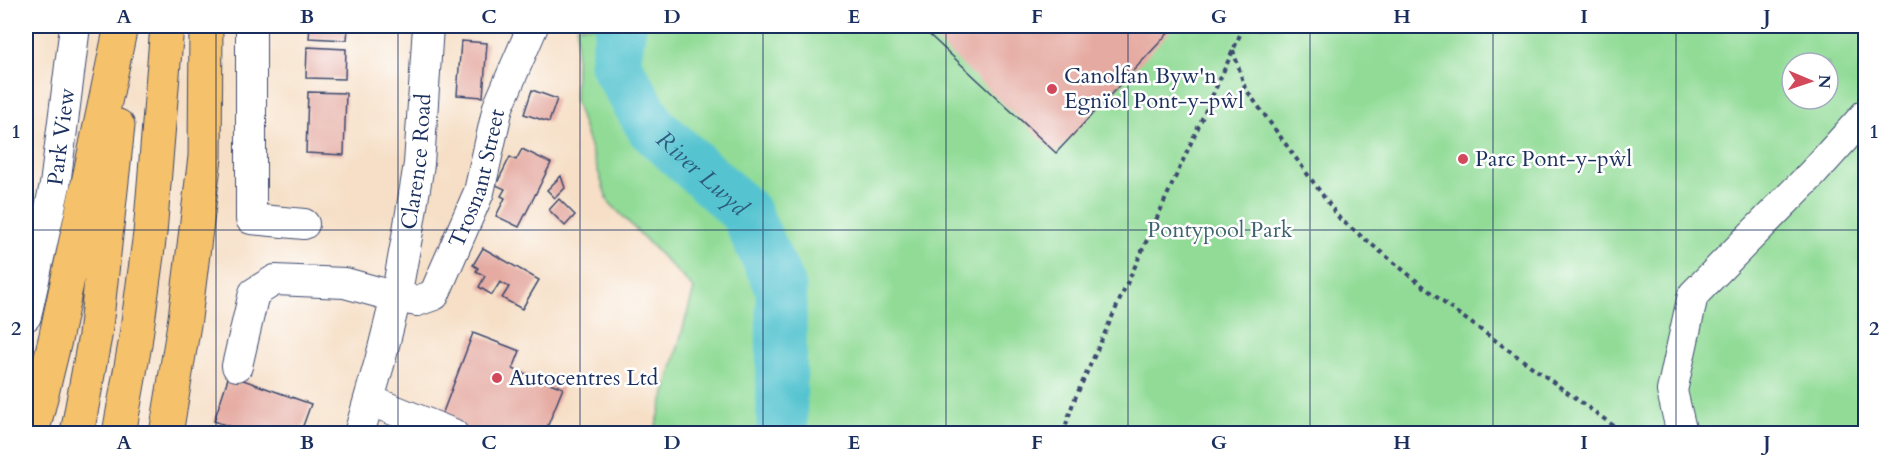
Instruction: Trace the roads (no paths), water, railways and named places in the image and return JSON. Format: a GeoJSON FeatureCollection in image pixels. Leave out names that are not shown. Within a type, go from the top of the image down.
{"type":"FeatureCollection","features":[{"type":"Feature","properties":{"kind":"main road"},"geometry":{"type":"LineString","coordinates":[[32,434],[124,26]]}},
{"type":"Feature","properties":{"kind":"main road"},"geometry":{"type":"LineString","coordinates":[[77,434],[99,302],[115,162],[124,26]]}},
{"type":"Feature","properties":{"kind":"main road"},"geometry":{"type":"LineString","coordinates":[[119,434],[135,344],[150,233],[167,26]]}},
{"type":"Feature","properties":{"kind":"main road"},"geometry":{"type":"LineString","coordinates":[[166,434],[185,318],[205,157],[206,26]]}},
{"type":"Feature","properties":{"kind":"street","name":"Park View"},"geometry":{"type":"LineString","coordinates":[[26,316],[55,185],[75,26]]}},
{"type":"Feature","properties":{"kind":"street"},"geometry":{"type":"LineString","coordinates":[[250,26],[252,219],[304,224]]}},
{"type":"Feature","properties":{"kind":"street","name":"Clarence Road"},"geometry":{"type":"LineString","coordinates":[[358,434],[396,297],[419,164],[428,26]]}},
{"type":"Feature","properties":{"kind":"street","name":"Trosnant Street"},"geometry":{"type":"LineString","coordinates":[[237,366],[254,293],[274,280],[345,283],[417,301],[434,295],[479,192],[498,107],[533,26]]}},
{"type":"Feature","properties":{"kind":"street"},"geometry":{"type":"LineString","coordinates":[[1682,434],[1672,391],[1693,295],[1813,173],[1866,114]]}},
{"type":"Feature","properties":{"kind":"street"},"geometry":{"type":"LineString","coordinates":[[369,400],[453,434]]}},
{"type":"Feature","properties":{"kind":"waterway","name":"River Lwyd"},"geometry":{"type":"LineString","coordinates":[[621,26],[615,64],[652,128],[745,212],[781,288],[782,434]]}},
{"type":"Feature","properties":{"kind":"place","name":"Canolfan Byw'n Egnïol Pont-y-pŵl"},"geometry":{"type":"Point","coordinates":[1052,89]}},
{"type":"Feature","properties":{"kind":"place","name":"Parc Pont-y-pŵl"},"geometry":{"type":"Point","coordinates":[1463,159]}},
{"type":"Feature","properties":{"kind":"place","name":"Autocentres Ltd"},"geometry":{"type":"Point","coordinates":[497,378]}},
{"type":"Feature","properties":{"kind":"park label","name":"Pontypool Park"},"geometry":{"type":"Point","coordinates":[1220,230]}}]}
